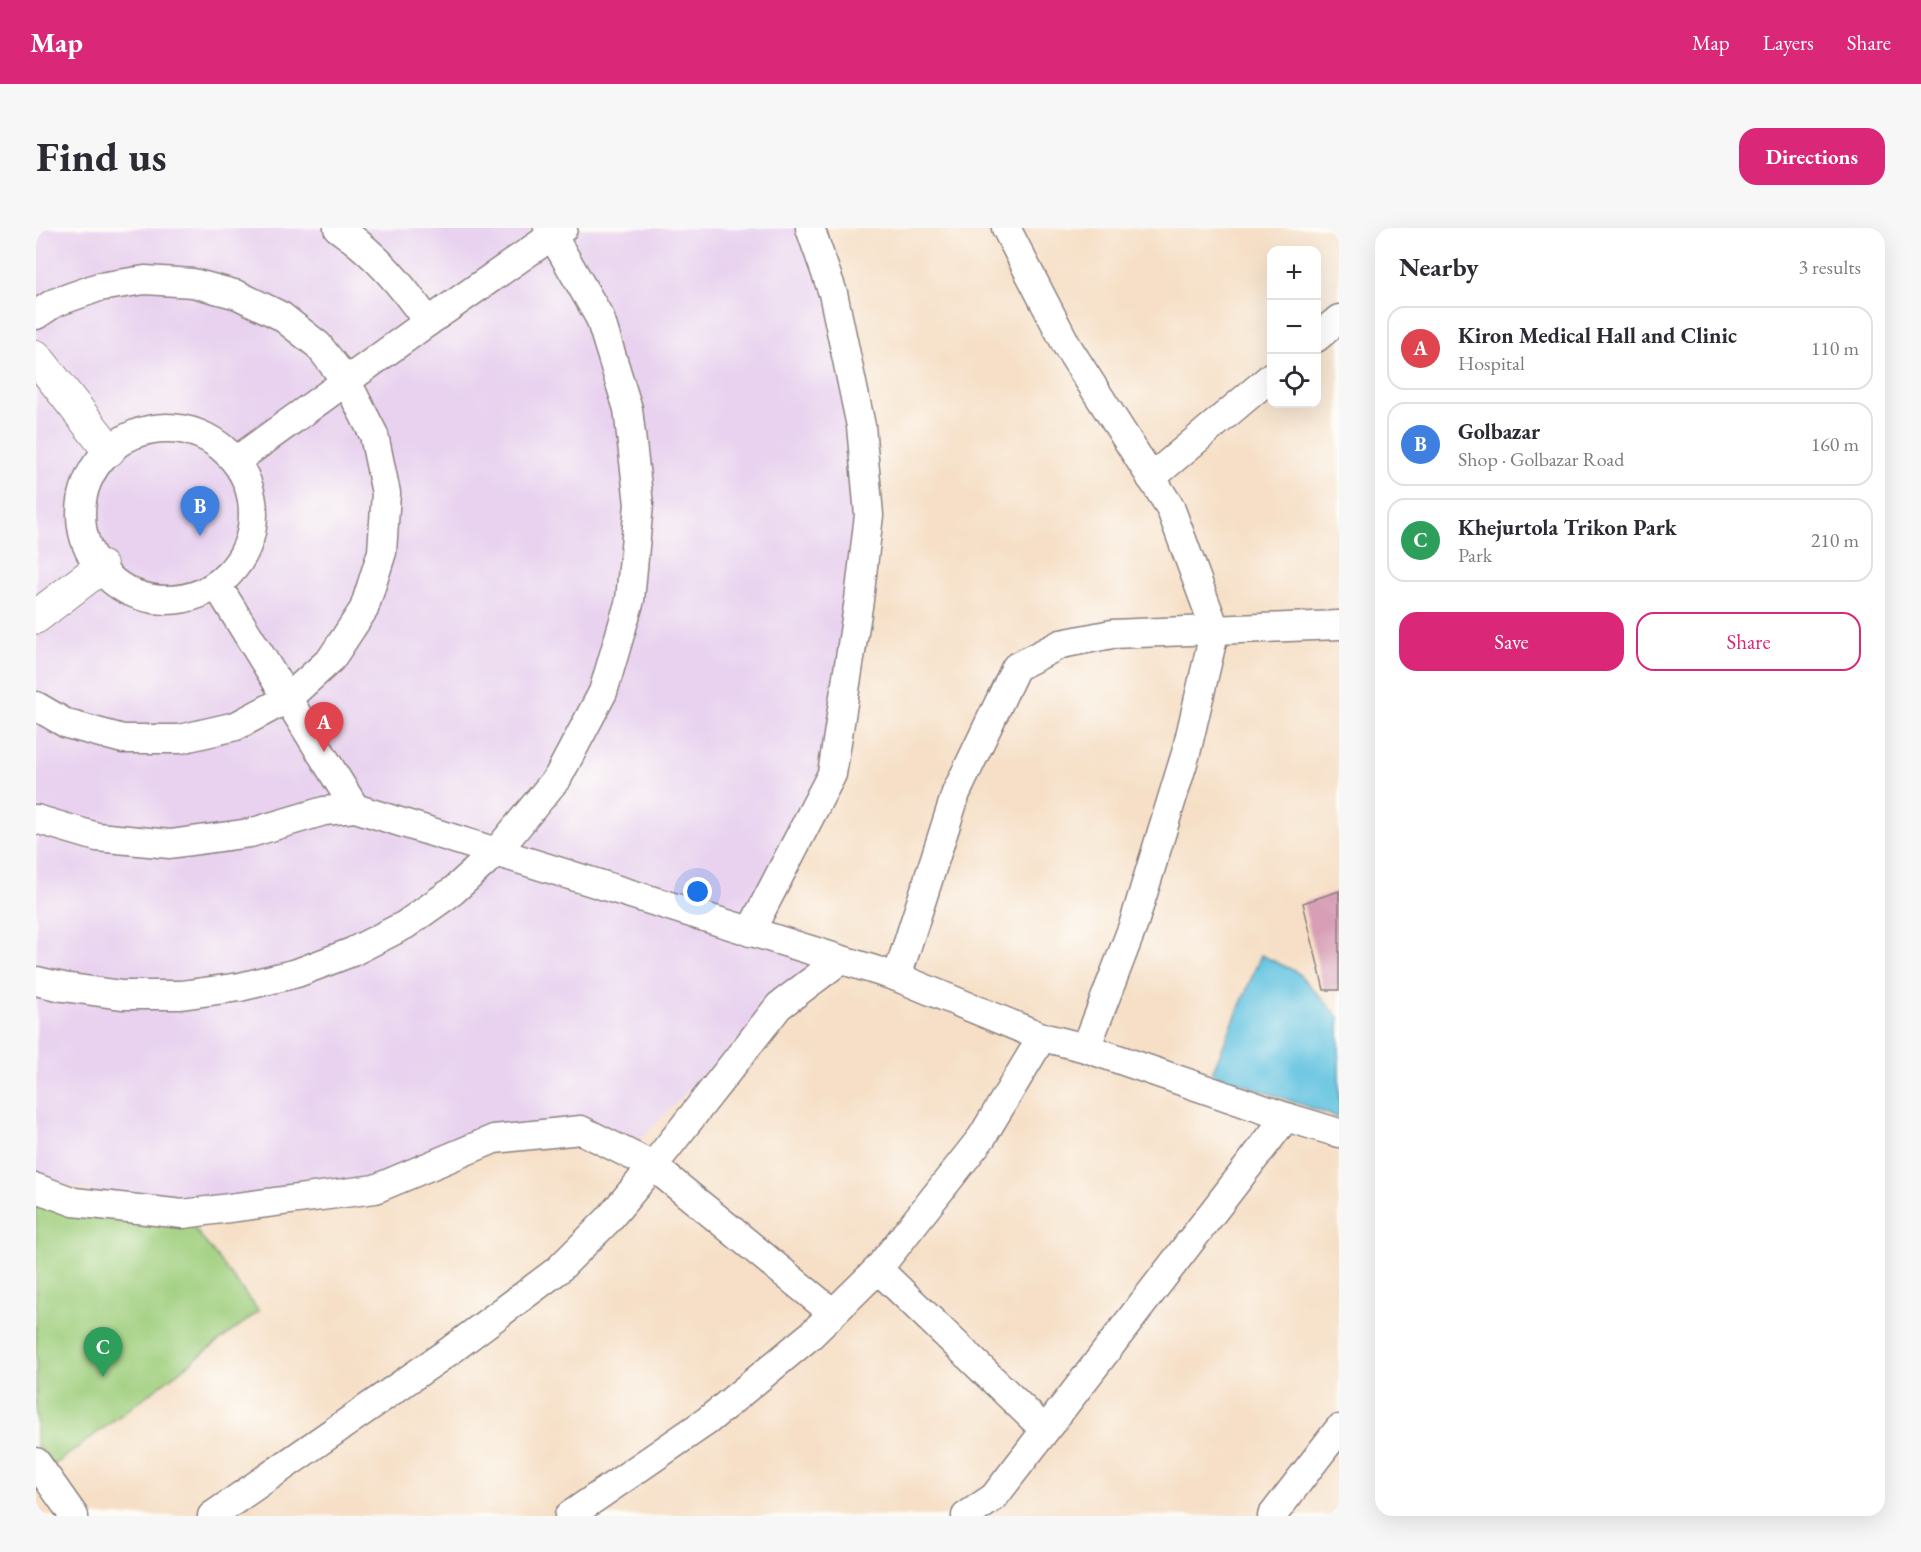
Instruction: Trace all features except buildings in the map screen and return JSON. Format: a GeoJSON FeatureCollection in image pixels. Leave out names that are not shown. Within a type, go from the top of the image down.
{"type":"FeatureCollection","features":[{"type":"Feature","properties":{"kind":"main road"},"geometry":{"type":"LineString","coordinates":[[36,357],[108,450]]}},
{"type":"Feature","properties":{"kind":"main road"},"geometry":{"type":"LineString","coordinates":[[36,617],[101,567]]}},
{"type":"Feature","properties":{"kind":"street"},"geometry":{"type":"LineString","coordinates":[[338,228],[359,242],[400,283],[428,322]]}},
{"type":"Feature","properties":{"kind":"street"},"geometry":{"type":"LineString","coordinates":[[750,932],[832,774],[860,600],[869,515],[861,426],[833,292],[810,228]]}},
{"type":"Feature","properties":{"kind":"street"},"geometry":{"type":"LineString","coordinates":[[1005,228],[1067,346],[1170,507],[1215,629],[1183,764],[1133,926],[1086,1048]]}},
{"type":"Feature","properties":{"kind":"street"},"geometry":{"type":"LineString","coordinates":[[36,981],[122,995],[181,995],[240,987],[297,973],[352,952],[405,925],[453,891],[497,852],[558,777],[603,692],[630,600],[639,504],[628,409],[600,318],[555,230],[237,460]]}},
{"type":"Feature","properties":{"kind":"street"},"geometry":{"type":"LineString","coordinates":[[36,315],[54,303],[99,287],[145,280],[193,283],[238,295],[281,316],[318,345],[347,382],[374,435],[386,493],[382,552],[364,609],[331,659],[287,699],[236,726],[180,739],[123,739],[67,724],[36,706]]}},
{"type":"Feature","properties":{"kind":"street"},"geometry":{"type":"LineString","coordinates":[[1321,335],[1339,319]]}},
{"type":"Feature","properties":{"kind":"street"},"geometry":{"type":"LineString","coordinates":[[1151,477],[1267,380]]}},
{"type":"Feature","properties":{"kind":"street"},"geometry":{"type":"LineString","coordinates":[[146,428],[196,430],[237,460],[254,504],[247,549],[217,585],[169,602],[120,588],[86,550],[80,500],[102,454],[108,450],[146,428]]}},
{"type":"Feature","properties":{"kind":"street"},"geometry":{"type":"LineString","coordinates":[[217,585],[354,808]]}},
{"type":"Feature","properties":{"kind":"street"},"geometry":{"type":"LineString","coordinates":[[897,976],[956,793],[1016,667],[1061,644],[1112,634],[1339,625]]}},
{"type":"Feature","properties":{"kind":"street"},"geometry":{"type":"LineString","coordinates":[[36,819],[97,837],[170,844],[250,833],[324,811],[354,808],[897,976],[1042,1037],[1086,1048],[1286,1117],[1339,1132]]}},
{"type":"Feature","properties":{"kind":"street"},"geometry":{"type":"LineString","coordinates":[[212,1516],[452,1350],[558,1270],[608,1220],[779,1006],[840,960]]}},
{"type":"Feature","properties":{"kind":"street"},"geometry":{"type":"LineString","coordinates":[[569,1516],[603,1507],[811,1335],[878,1269],[982,1137],[1042,1037]]}},
{"type":"Feature","properties":{"kind":"street"},"geometry":{"type":"LineString","coordinates":[[966,1516],[994,1497],[1286,1117]]}},
{"type":"Feature","properties":{"kind":"street"},"geometry":{"type":"LineString","coordinates":[[36,1188],[74,1202],[183,1214],[375,1189],[494,1139],[581,1130],[653,1166],[833,1313]]}},
{"type":"Feature","properties":{"kind":"street"},"geometry":{"type":"LineString","coordinates":[[878,1269],[1045,1430]]}},
{"type":"Feature","properties":{"kind":"street"},"geometry":{"type":"LineString","coordinates":[[1272,1516],[1339,1429]]}},
{"type":"Feature","properties":{"kind":"street"},"geometry":{"type":"LineString","coordinates":[[36,1462],[74,1516]]}},
{"type":"Feature","properties":{"kind":"shaded area"},"geometry":{"type":"Polygon","coordinates":[[[36,228],[801,228],[833,293],[869,515],[832,774],[751,932],[822,954],[627,1153],[541,1122],[325,1195],[183,1214],[36,1178],[36,228]]]}},
{"type":"Feature","properties":{"kind":"green space"},"geometry":{"type":"Polygon","coordinates":[[[36,1187],[183,1214],[259,1311],[53,1466],[36,1444],[36,1187]]]}},
{"type":"Feature","properties":{"kind":"water"},"geometry":{"type":"Polygon","coordinates":[[[1261,955],[1297,972],[1339,1017],[1339,1118],[1212,1073],[1261,955]]]}},
{"type":"Feature","properties":{"kind":"place","name":"Golbazar"},"geometry":{"type":"Point","coordinates":[200,536]}},
{"type":"Feature","properties":{"kind":"place","name":"Kiron Medical Hall and Clinic"},"geometry":{"type":"Point","coordinates":[324,752]}},
{"type":"Feature","properties":{"kind":"place","name":"Khejurtola Trikon Park"},"geometry":{"type":"Point","coordinates":[103,1377]}}]}
